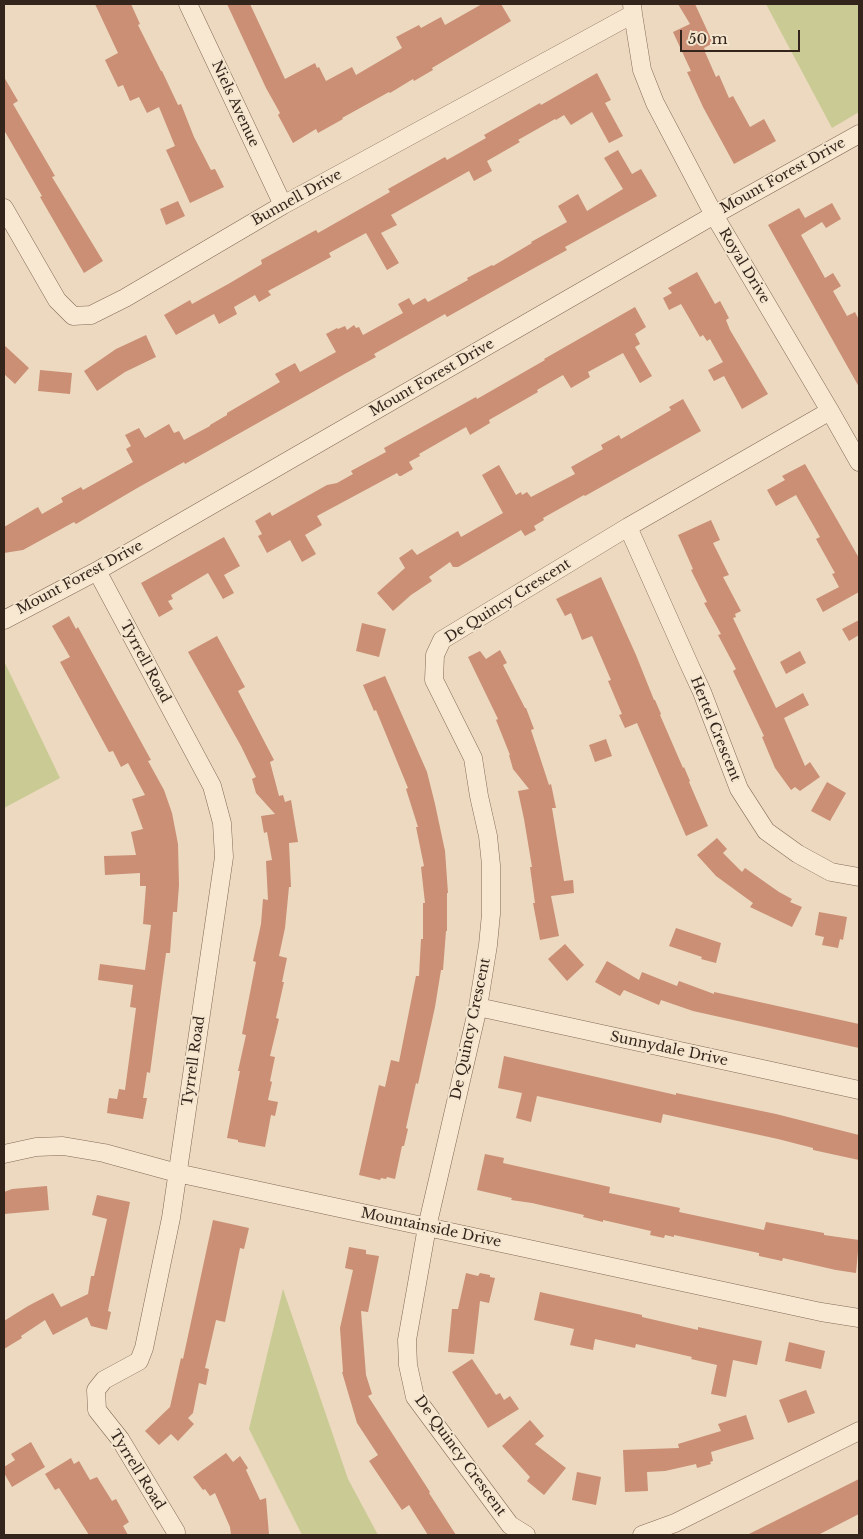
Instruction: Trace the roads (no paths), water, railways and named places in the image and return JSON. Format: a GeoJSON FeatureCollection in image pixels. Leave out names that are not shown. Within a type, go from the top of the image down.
{"type":"FeatureCollection","features":[{"type":"Feature","properties":{"kind":"street","name":"Niels Avenue"},"geometry":{"type":"LineString","coordinates":[[188,4],[283,205]]}},
{"type":"Feature","properties":{"kind":"street","name":"Bunnell Drive"},"geometry":{"type":"LineString","coordinates":[[4,208],[57,300],[72,316],[91,315],[125,298],[283,205],[632,9]]}},
{"type":"Feature","properties":{"kind":"street","name":"Royal Drive"},"geometry":{"type":"LineString","coordinates":[[632,9],[642,70],[652,95],[714,215],[859,462]]}},
{"type":"Feature","properties":{"kind":"street","name":"Mount Forest Drive"},"geometry":{"type":"LineString","coordinates":[[4,620],[97,571],[714,215],[859,134]]}},
{"type":"Feature","properties":{"kind":"street","name":"De Quincy Crescent"},"geometry":{"type":"LineString","coordinates":[[526,1535],[510,1525],[415,1397],[408,1365],[407,1340],[426,1227],[478,1007],[491,914],[491,865],[488,836],[473,758],[434,680],[435,655],[442,640],[628,527],[830,410]]}},
{"type":"Feature","properties":{"kind":"street","name":"Hertel Crescent"},"geometry":{"type":"LineString","coordinates":[[628,527],[702,692],[739,789],[766,831],[798,854],[831,872],[859,877]]}},
{"type":"Feature","properties":{"kind":"street","name":"Tyrrell Road"},"geometry":{"type":"LineString","coordinates":[[97,571],[212,786],[222,823],[224,857],[171,1218],[144,1348],[139,1361],[104,1380],[96,1390],[97,1410],[120,1439],[176,1532]]}},
{"type":"Feature","properties":{"kind":"street","name":"Sunnydale Drive"},"geometry":{"type":"LineString","coordinates":[[478,1007],[859,1090]]}},
{"type":"Feature","properties":{"kind":"street","name":"Mountainside Drive"},"geometry":{"type":"LineString","coordinates":[[4,1154],[36,1147],[63,1146],[104,1153],[177,1173],[821,1312],[859,1318]]}},
{"type":"Feature","properties":{"kind":"street"},"geometry":{"type":"LineString","coordinates":[[642,1535],[674,1523],[859,1431]]}}]}
